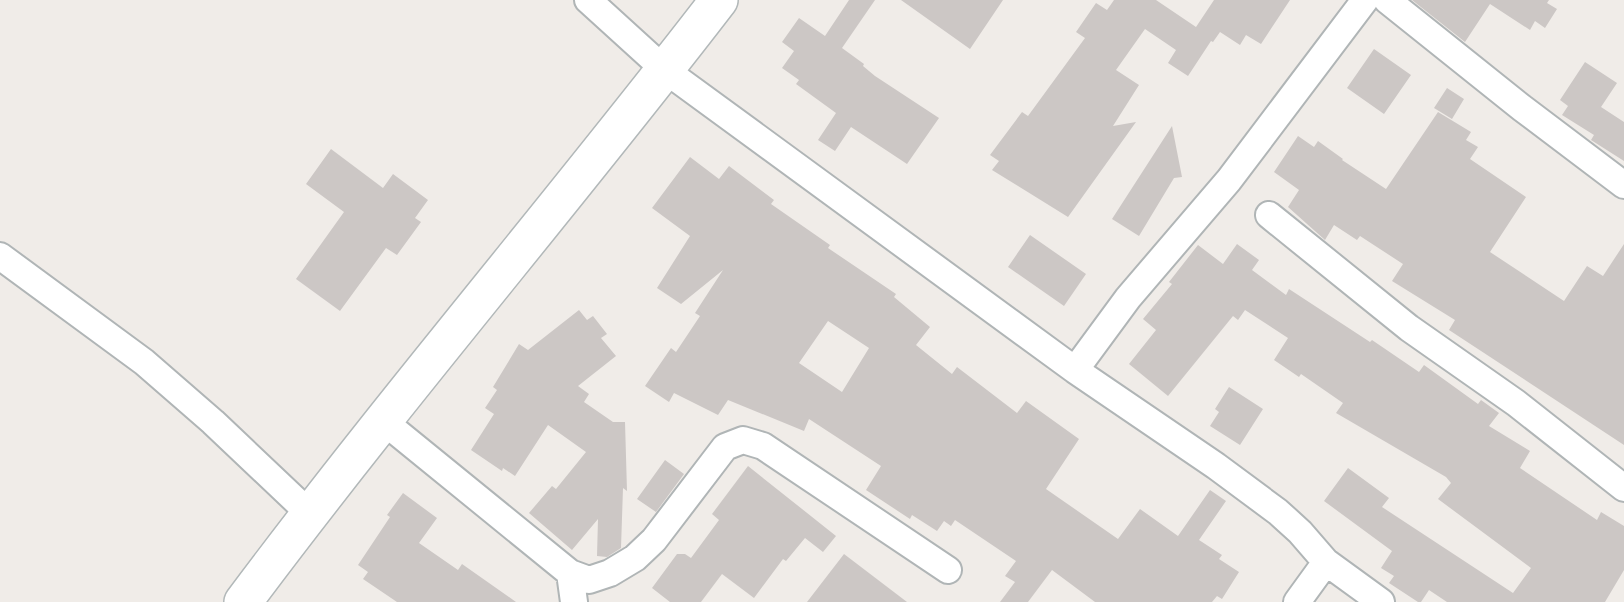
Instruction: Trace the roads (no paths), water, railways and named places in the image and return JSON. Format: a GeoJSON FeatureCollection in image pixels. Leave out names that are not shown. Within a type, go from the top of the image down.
{"type":"FeatureCollection","features":[{"type":"Feature","properties":{"kind":"street"},"geometry":{"type":"LineString","coordinates":[[588,0],[665,70],[1075,370],[1279,512],[1326,562],[1381,602]]}},
{"type":"Feature","properties":{"kind":"street"},"geometry":{"type":"LineString","coordinates":[[243,602],[382,420],[719,0]]}},
{"type":"Feature","properties":{"kind":"street"},"geometry":{"type":"LineString","coordinates":[[1075,370],[1128,299],[1229,180],[1365,0]]}},
{"type":"Feature","properties":{"kind":"street"},"geometry":{"type":"LineString","coordinates":[[1387,0],[1624,185]]}},
{"type":"Feature","properties":{"kind":"street"},"geometry":{"type":"LineString","coordinates":[[1269,215],[1409,328],[1516,403],[1624,488]]}},
{"type":"Feature","properties":{"kind":"street"},"geometry":{"type":"LineString","coordinates":[[0,256],[144,362],[213,422],[309,513]]}},
{"type":"Feature","properties":{"kind":"street"},"geometry":{"type":"LineString","coordinates":[[382,420],[570,573],[589,580],[610,573],[635,558],[654,540],[725,447],[743,440],[763,446],[948,570]]}},
{"type":"Feature","properties":{"kind":"street"},"geometry":{"type":"LineString","coordinates":[[1297,602],[1326,562]]}},
{"type":"Feature","properties":{"kind":"street"},"geometry":{"type":"LineString","coordinates":[[570,573],[574,602]]}}]}
